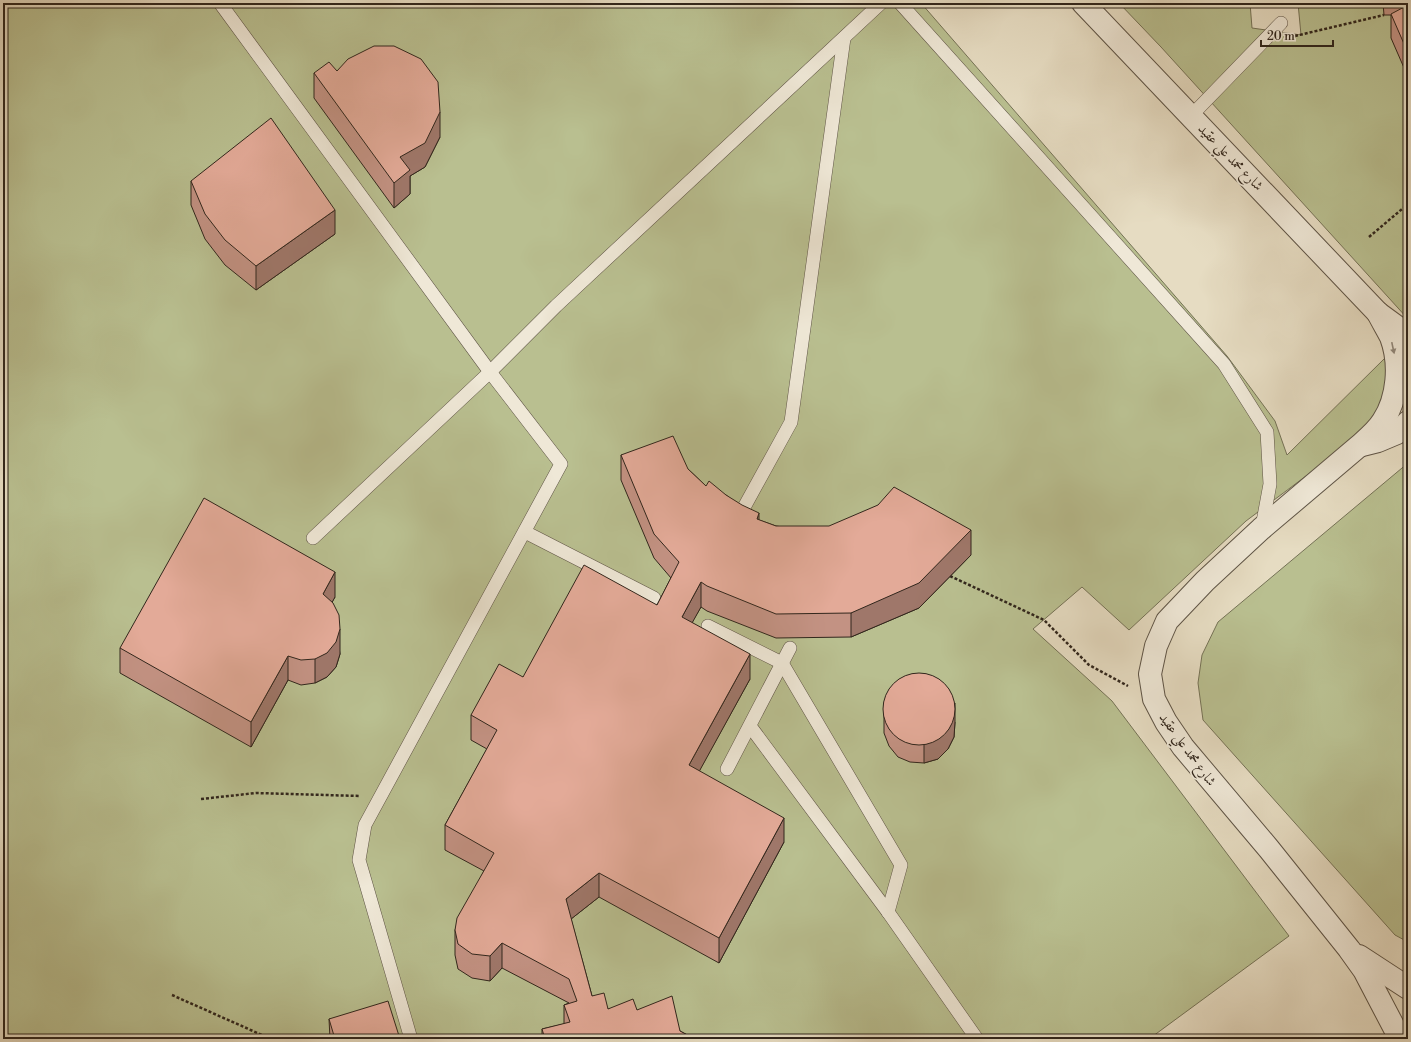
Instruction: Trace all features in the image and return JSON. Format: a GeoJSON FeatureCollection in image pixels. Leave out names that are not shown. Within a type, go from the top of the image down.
{"type":"FeatureCollection","features":[{"type":"Feature","properties":{"kind":"street","name":"شارع محمد علي عقيد"},"geometry":{"type":"LineString","coordinates":[[1083,3],[1378,313],[1408,335]]}},
{"type":"Feature","properties":{"kind":"street","name":"شارع محمد علي عقيد"},"geometry":{"type":"LineString","coordinates":[[1378,313],[1391,338],[1396,359],[1397,374],[1395,393],[1383,422],[1359,446],[1261,529],[1205,581],[1167,621],[1156,646],[1150,674],[1154,699],[1166,722],[1183,746],[1269,849],[1349,950],[1364,970],[1401,1034]]}},
{"type":"Feature","properties":{"kind":"street","name":"شارع محمد علي عقيد"},"geometry":{"type":"LineString","coordinates":[[1359,446],[1378,441],[1397,433],[1408,422]]}},
{"type":"Feature","properties":{"kind":"street"},"geometry":{"type":"LineString","coordinates":[[1349,950],[1408,988]]}},
{"type":"Feature","properties":{"kind":"lane"},"geometry":{"type":"LineString","coordinates":[[220,3],[490,372],[561,464],[365,825],[359,860],[410,1039]]}},
{"type":"Feature","properties":{"kind":"lane"},"geometry":{"type":"LineString","coordinates":[[313,538],[490,372],[560,302],[881,3]]}},
{"type":"Feature","properties":{"kind":"lane"},"geometry":{"type":"LineString","coordinates":[[900,3],[1224,364],[1267,432],[1270,484],[1261,529]]}},
{"type":"Feature","properties":{"kind":"lane"},"geometry":{"type":"LineString","coordinates":[[1191,116],[1280,24]]}},
{"type":"Feature","properties":{"kind":"lane"},"geometry":{"type":"LineString","coordinates":[[734,524],[791,422],[844,38]]}},
{"type":"Feature","properties":{"kind":"lane"},"geometry":{"type":"LineString","coordinates":[[525,532],[654,598]]}},
{"type":"Feature","properties":{"kind":"lane"},"geometry":{"type":"LineString","coordinates":[[708,626],[782,663],[901,864],[888,912]]}},
{"type":"Feature","properties":{"kind":"lane"},"geometry":{"type":"LineString","coordinates":[[727,770],[790,648]]}},
{"type":"Feature","properties":{"kind":"lane"},"geometry":{"type":"LineString","coordinates":[[750,726],[888,912],[977,1039]]}},
{"type":"Feature","properties":{"kind":"path"},"geometry":{"type":"LineString","coordinates":[[1290,38],[1384,15]]}},
{"type":"Feature","properties":{"kind":"path"},"geometry":{"type":"LineString","coordinates":[[1369,237],[1408,204]]}},
{"type":"Feature","properties":{"kind":"path"},"geometry":{"type":"LineString","coordinates":[[950,576],[1044,620],[1088,665],[1154,699]]}},
{"type":"Feature","properties":{"kind":"path"},"geometry":{"type":"LineString","coordinates":[[201,799],[256,793],[381,796]]}},
{"type":"Feature","properties":{"kind":"path"},"geometry":{"type":"LineString","coordinates":[[172,995],[271,1039]]}},
{"type":"Feature","properties":{"kind":"green space"},"geometry":{"type":"Polygon","coordinates":[[[3,3],[921,3],[1227,356],[1275,421],[1287,455],[1386,357],[1389,395],[1378,422],[1246,521],[1129,630],[1082,587],[1033,629],[1112,701],[1289,936],[1149,1039],[3,1039],[3,3]]]}},
{"type":"Feature","properties":{"kind":"green space"},"geometry":{"type":"Polygon","coordinates":[[[1119,3],[1250,3],[1252,28],[1301,35],[1298,3],[1408,3],[1408,319],[1161,47],[1119,3]]]}},
{"type":"Feature","properties":{"kind":"green space"},"geometry":{"type":"Polygon","coordinates":[[[1408,463],[1408,942],[1395,935],[1203,720],[1198,683],[1202,655],[1218,622],[1408,463]]]}},
{"type":"Feature","properties":{"kind":"building"},"geometry":{"type":"Polygon","coordinates":[[[1408,5],[1408,53],[1391,14],[1408,5]]]}},
{"type":"Feature","properties":{"kind":"building"},"geometry":{"type":"Polygon","coordinates":[[[374,46],[394,46],[421,59],[438,82],[440,112],[425,143],[400,157],[410,170],[394,183],[314,73],[329,62],[337,71],[348,59],[374,46]]]}},
{"type":"Feature","properties":{"kind":"building"},"geometry":{"type":"Polygon","coordinates":[[[271,118],[335,210],[256,266],[225,240],[205,214],[191,181],[271,118]]]}},
{"type":"Feature","properties":{"kind":"building"},"geometry":{"type":"Polygon","coordinates":[[[673,436],[688,469],[706,486],[709,481],[726,495],[759,513],[757,519],[776,526],[829,526],[878,505],[894,487],[971,530],[919,583],[851,613],[776,614],[707,586],[701,582],[682,617],[750,654],[689,765],[784,818],[719,938],[599,873],[566,899],[592,996],[604,993],[608,1009],[633,999],[637,1010],[672,996],[680,1031],[695,1039],[545,1039],[542,1029],[570,1022],[564,1005],[577,1001],[569,979],[502,943],[490,956],[472,954],[458,944],[455,930],[457,918],[494,853],[445,825],[497,730],[471,715],[499,664],[523,677],[584,565],[657,605],[679,562],[654,534],[621,455],[673,436]]]}},
{"type":"Feature","properties":{"kind":"building"},"geometry":{"type":"Polygon","coordinates":[[[204,498],[335,572],[323,594],[333,603],[339,615],[340,629],[336,642],[327,653],[315,659],[301,660],[288,656],[251,722],[120,648],[204,498]]]}},
{"type":"Feature","properties":{"kind":"building"},"geometry":{"type":"Polygon","coordinates":[[[919,673],[939,679],[949,689],[955,709],[949,729],[939,739],[919,745],[899,739],[889,729],[883,709],[889,689],[899,679],[919,673]]]}},
{"type":"Feature","properties":{"kind":"building"},"geometry":{"type":"Polygon","coordinates":[[[388,1001],[400,1039],[335,1039],[329,1019],[388,1001]]]}}]}
